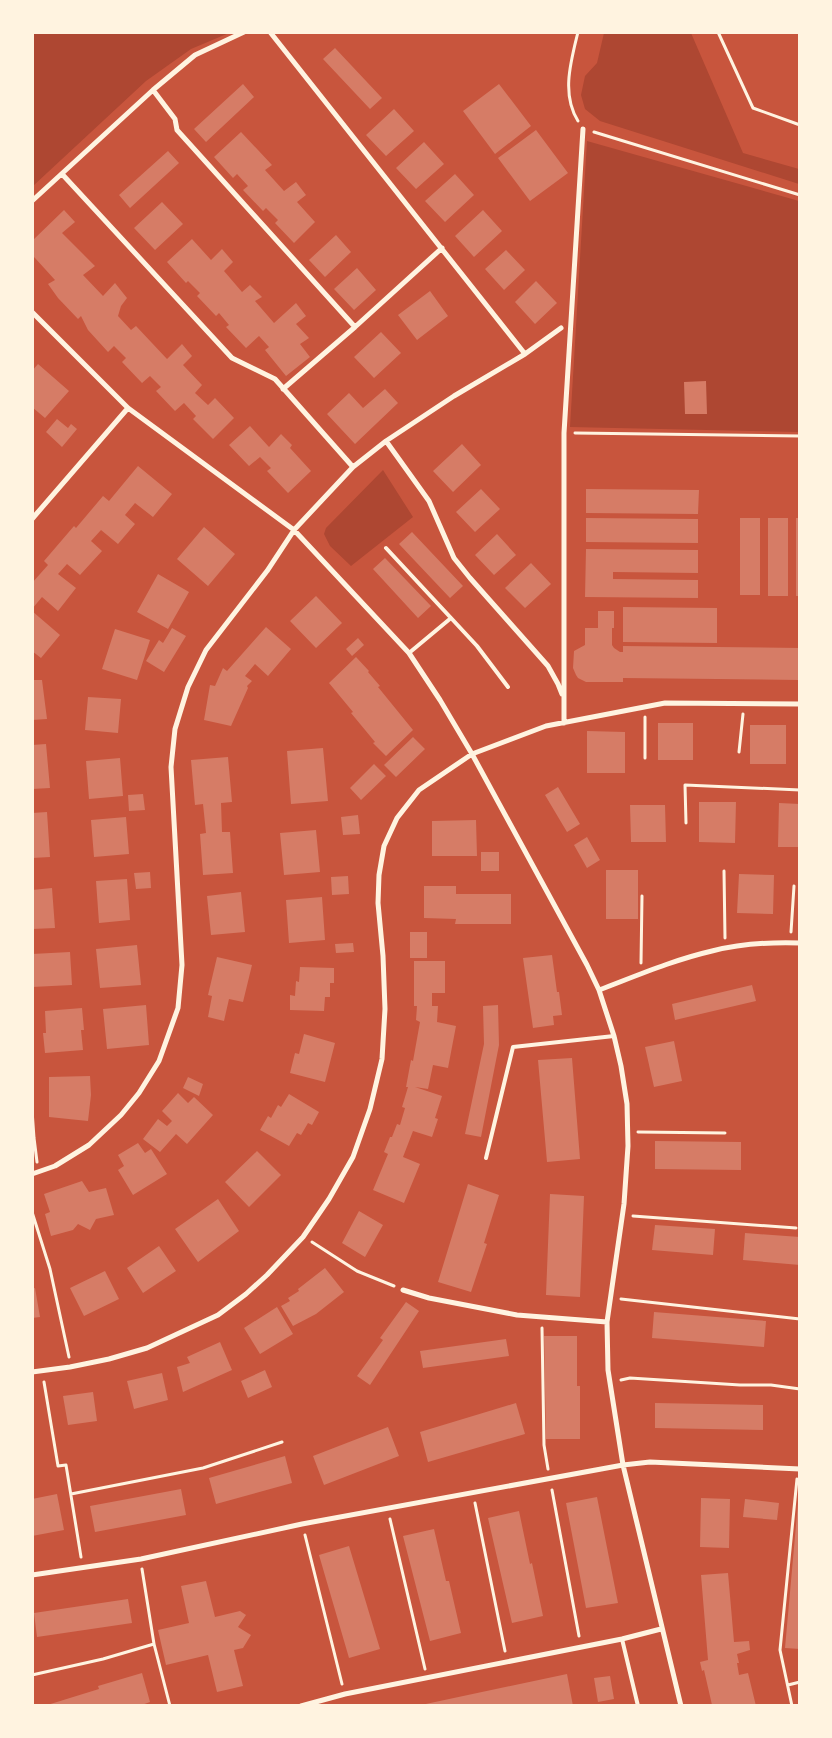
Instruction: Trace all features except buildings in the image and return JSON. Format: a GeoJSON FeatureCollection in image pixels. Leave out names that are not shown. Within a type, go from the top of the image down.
{"type":"FeatureCollection","features":[{"type":"Feature","properties":{"kind":"street"},"geometry":{"type":"LineString","coordinates":[[32,201],[153,90],[195,55],[244,32]]}},
{"type":"Feature","properties":{"kind":"street"},"geometry":{"type":"LineString","coordinates":[[270,32],[525,354]]}},
{"type":"Feature","properties":{"kind":"street"},"geometry":{"type":"LineString","coordinates":[[153,90],[174,119],[177,130],[355,327]]}},
{"type":"Feature","properties":{"kind":"street"},"geometry":{"type":"LineString","coordinates":[[564,723],[564,433],[583,129]]}},
{"type":"Feature","properties":{"kind":"street"},"geometry":{"type":"LineString","coordinates":[[62,174],[232,358],[275,379],[353,468]]}},
{"type":"Feature","properties":{"kind":"street"},"geometry":{"type":"LineString","coordinates":[[283,389],[442,248]]}},
{"type":"Feature","properties":{"kind":"street"},"geometry":{"type":"LineString","coordinates":[[32,312],[128,408],[294,530],[409,653],[472,754],[587,964],[599,990],[614,1036],[627,1104],[628,1146],[623,1215],[607,1322],[610,1381],[623,1464],[661,1629],[681,1706]]}},
{"type":"Feature","properties":{"kind":"street"},"geometry":{"type":"LineString","coordinates":[[32,1174],[55,1166],[89,1145],[121,1115],[139,1093],[160,1061],[178,1008],[182,965],[170,767],[175,729],[188,687],[206,650],[267,571],[294,530],[353,468],[386,441],[454,396],[525,354],[561,328]]}},
{"type":"Feature","properties":{"kind":"street"},"geometry":{"type":"LineString","coordinates":[[32,520],[128,408]]}},
{"type":"Feature","properties":{"kind":"street"},"geometry":{"type":"LineString","coordinates":[[386,441],[429,501],[454,558],[548,666],[564,699]]}},
{"type":"Feature","properties":{"kind":"street"},"geometry":{"type":"LineString","coordinates":[[32,1372],[70,1368],[108,1360],[147,1348],[218,1315],[246,1294],[303,1237],[330,1199],[353,1157],[370,1109],[382,1059],[385,1009],[378,903],[378,874],[384,846],[397,818],[419,790],[472,754],[546,726],[665,703],[800,704]]}},
{"type":"Feature","properties":{"kind":"street"},"geometry":{"type":"LineString","coordinates":[[599,990],[640,974],[712,951],[745,945],[800,943]]}},
{"type":"Feature","properties":{"kind":"street"},"geometry":{"type":"LineString","coordinates":[[403,1290],[429,1298],[499,1312],[607,1322]]}},
{"type":"Feature","properties":{"kind":"street"},"geometry":{"type":"LineString","coordinates":[[32,1575],[141,1559],[302,1524],[623,1464],[650,1462],[799,1469]]}},
{"type":"Feature","properties":{"kind":"street"},"geometry":{"type":"LineString","coordinates":[[301,1706],[345,1694],[622,1639],[661,1629]]}},
{"type":"Feature","properties":{"kind":"lane"},"geometry":{"type":"LineString","coordinates":[[386,548],[477,646],[508,686]]}},
{"type":"Feature","properties":{"kind":"lane"},"geometry":{"type":"LineString","coordinates":[[409,653],[451,618]]}},
{"type":"Feature","properties":{"kind":"lane"},"geometry":{"type":"LineString","coordinates":[[486,1158],[513,1047],[614,1036]]}},
{"type":"Feature","properties":{"kind":"lane"},"geometry":{"type":"LineString","coordinates":[[622,1639],[638,1706]]}},
{"type":"Feature","properties":{"kind":"path"},"geometry":{"type":"LineString","coordinates":[[578,32],[571,59],[568,96],[574,114],[583,129],[800,195]]}},
{"type":"Feature","properties":{"kind":"path"},"geometry":{"type":"LineString","coordinates":[[718,32],[753,108],[800,125]]}},
{"type":"Feature","properties":{"kind":"path"},"geometry":{"type":"LineString","coordinates":[[564,433],[800,436]]}},
{"type":"Feature","properties":{"kind":"path"},"geometry":{"type":"LineString","coordinates":[[739,752],[744,703]]}},
{"type":"Feature","properties":{"kind":"path"},"geometry":{"type":"LineString","coordinates":[[645,707],[645,758]]}},
{"type":"Feature","properties":{"kind":"path"},"geometry":{"type":"LineString","coordinates":[[686,823],[685,785],[800,790]]}},
{"type":"Feature","properties":{"kind":"path"},"geometry":{"type":"LineString","coordinates":[[724,871],[726,948]]}},
{"type":"Feature","properties":{"kind":"path"},"geometry":{"type":"LineString","coordinates":[[791,943],[794,886]]}},
{"type":"Feature","properties":{"kind":"path"},"geometry":{"type":"LineString","coordinates":[[640,974],[642,896]]}},
{"type":"Feature","properties":{"kind":"path"},"geometry":{"type":"LineString","coordinates":[[32,1110],[36,1151]]}},
{"type":"Feature","properties":{"kind":"path"},"geometry":{"type":"LineString","coordinates":[[628,1132],[725,1133]]}},
{"type":"Feature","properties":{"kind":"path"},"geometry":{"type":"LineString","coordinates":[[32,1212],[50,1269],[67,1344]]}},
{"type":"Feature","properties":{"kind":"path"},"geometry":{"type":"LineString","coordinates":[[623,1215],[796,1228]]}},
{"type":"Feature","properties":{"kind":"path"},"geometry":{"type":"LineString","coordinates":[[303,1237],[357,1271],[403,1290]]}},
{"type":"Feature","properties":{"kind":"path"},"geometry":{"type":"LineString","coordinates":[[611,1297],[800,1319]]}},
{"type":"Feature","properties":{"kind":"path"},"geometry":{"type":"LineString","coordinates":[[542,1317],[544,1445],[582,1647]]}},
{"type":"Feature","properties":{"kind":"path"},"geometry":{"type":"LineString","coordinates":[[42,1371],[58,1466],[66,1465],[82,1567]]}},
{"type":"Feature","properties":{"kind":"path"},"geometry":{"type":"LineString","coordinates":[[610,1381],[630,1378],[740,1385],[771,1385],[800,1389]]}},
{"type":"Feature","properties":{"kind":"path"},"geometry":{"type":"LineString","coordinates":[[71,1494],[203,1468],[282,1442]]}},
{"type":"Feature","properties":{"kind":"path"},"geometry":{"type":"LineString","coordinates":[[792,1706],[780,1650],[799,1469]]}},
{"type":"Feature","properties":{"kind":"path"},"geometry":{"type":"LineString","coordinates":[[473,1492],[508,1662]]}},
{"type":"Feature","properties":{"kind":"path"},"geometry":{"type":"LineString","coordinates":[[388,1508],[427,1678]]}},
{"type":"Feature","properties":{"kind":"path"},"geometry":{"type":"LineString","coordinates":[[302,1524],[345,1694]]}},
{"type":"Feature","properties":{"kind":"path"},"geometry":{"type":"LineString","coordinates":[[141,1559],[154,1644],[170,1706]]}},
{"type":"Feature","properties":{"kind":"path"},"geometry":{"type":"LineString","coordinates":[[32,1675],[103,1659],[154,1644]]}},
{"type":"Feature","properties":{"kind":"path"},"geometry":{"type":"LineString","coordinates":[[788,1685],[800,1682]]}},
{"type":"Feature","properties":{"kind":"shaded area"},"geometry":{"type":"Polygon","coordinates":[[[33,32],[229,33],[191,49],[146,81],[33,186],[33,32]]]}},
{"type":"Feature","properties":{"kind":"shaded area"},"geometry":{"type":"Polygon","coordinates":[[[604,33],[691,33],[743,153],[799,169],[799,184],[600,121],[585,109],[581,95],[585,76],[597,63],[604,33]]]}},
{"type":"Feature","properties":{"kind":"shaded area"},"geometry":{"type":"Polygon","coordinates":[[[587,141],[799,201],[799,432],[570,427],[587,141]]]}},
{"type":"Feature","properties":{"kind":"shaded area"},"geometry":{"type":"Polygon","coordinates":[[[383,470],[413,517],[351,566],[330,546],[324,534],[326,528],[383,470]]]}}]}
